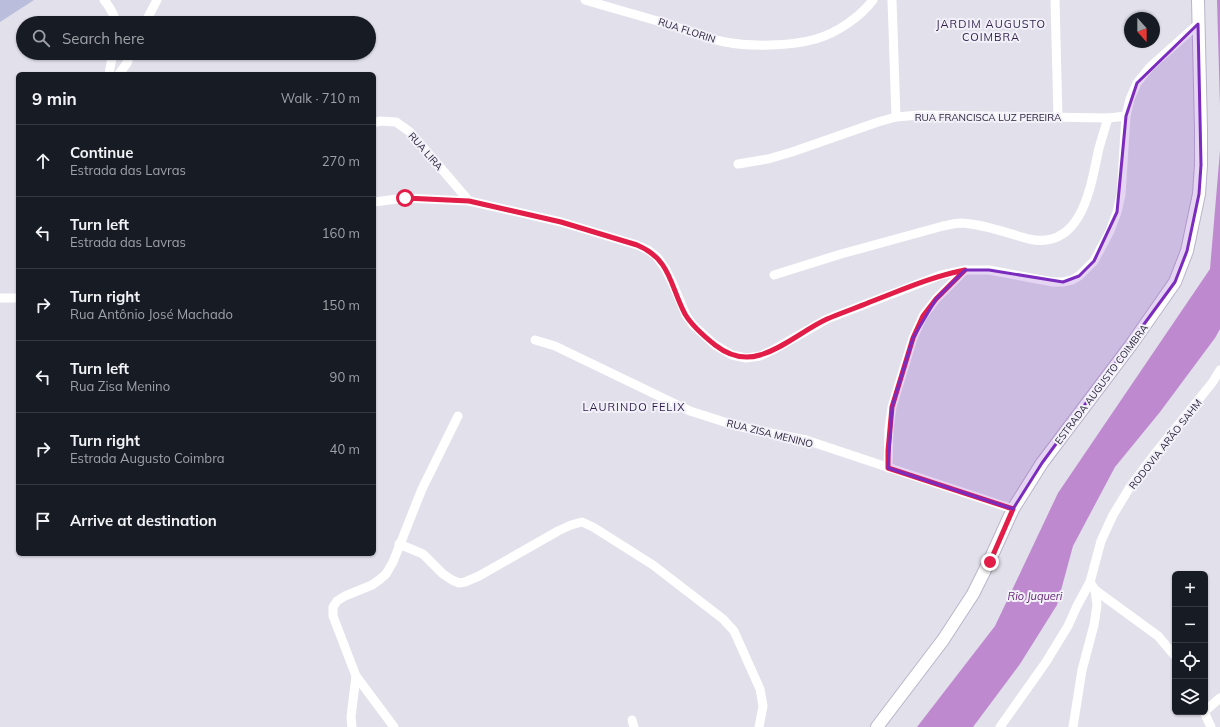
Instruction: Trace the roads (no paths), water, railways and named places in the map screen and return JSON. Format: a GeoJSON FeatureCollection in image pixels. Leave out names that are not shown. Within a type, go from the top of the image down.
{"type":"FeatureCollection","features":[{"type":"Feature","properties":{"kind":"street"},"geometry":{"type":"LineString","coordinates":[[104,0],[108,4],[114,16]]}},
{"type":"Feature","properties":{"kind":"street"},"geometry":{"type":"LineString","coordinates":[[149,16],[157,0]]}},
{"type":"Feature","properties":{"kind":"street","name":"RUA FLORIN"},"geometry":{"type":"LineString","coordinates":[[585,0],[676,26],[702,36],[725,42],[768,45],[797,43],[833,32],[859,15],[873,0]]}},
{"type":"Feature","properties":{"kind":"street"},"geometry":{"type":"LineString","coordinates":[[892,0],[896,118]]}},
{"type":"Feature","properties":{"kind":"street"},"geometry":{"type":"LineString","coordinates":[[1055,0],[1058,117]]}},
{"type":"Feature","properties":{"kind":"street","name":"ESTRADA AUGUSTO COIMBRA"},"geometry":{"type":"LineString","coordinates":[[877,727],[943,640],[973,594],[990,562],[1013,509],[1042,463],[1131,345],[1175,282],[1187,251],[1199,194],[1201,129],[1198,0]]}},
{"type":"Feature","properties":{"kind":"street"},"geometry":{"type":"LineString","coordinates":[[376,202],[405,198],[469,201],[561,222],[637,245],[648,250],[657,257],[665,268],[672,282],[686,315],[693,325],[715,345],[732,355],[746,358],[760,356],[827,319],[940,275],[965,270],[989,270],[1041,280],[1063,282],[1072,280],[1079,276],[1094,261],[1110,231],[1117,212],[1121,195],[1126,116],[1130,99],[1137,83],[1150,67],[1198,24]]}},
{"type":"Feature","properties":{"kind":"street"},"geometry":{"type":"LineString","coordinates":[[109,72],[111,60]]}},
{"type":"Feature","properties":{"kind":"street"},"geometry":{"type":"LineString","coordinates":[[120,72],[128,60]]}},
{"type":"Feature","properties":{"kind":"street","name":"RUA FRANCISCA LUZ PEREIRA"},"geometry":{"type":"LineString","coordinates":[[738,164],[768,159],[792,152],[878,122],[920,115],[1108,118],[1126,116]]}},
{"type":"Feature","properties":{"kind":"street"},"geometry":{"type":"LineString","coordinates":[[774,275],[873,245],[959,223],[986,227],[1031,239],[1048,239],[1063,233],[1072,227],[1083,208],[1093,180],[1108,118]]}},
{"type":"Feature","properties":{"kind":"street","name":"RUA LIRA"},"geometry":{"type":"LineString","coordinates":[[376,122],[380,120],[396,122],[410,132],[469,201]]}},
{"type":"Feature","properties":{"kind":"street"},"geometry":{"type":"LineString","coordinates":[[888,468],[892,407],[913,338],[923,316],[936,299],[965,270]]}},
{"type":"Feature","properties":{"kind":"street"},"geometry":{"type":"LineString","coordinates":[[0,298],[16,298]]}},
{"type":"Feature","properties":{"kind":"street","name":"RUA ZISA MENINO"},"geometry":{"type":"LineString","coordinates":[[535,340],[555,346],[690,411],[737,426],[806,440],[1013,509]]}},
{"type":"Feature","properties":{"kind":"street","name":"RODOVIA ARÃO SAHM"},"geometry":{"type":"LineString","coordinates":[[1073,727],[1082,670],[1094,625],[1097,605],[1093,586],[1101,541],[1113,515],[1130,487],[1152,457],[1212,383],[1220,370]]}},
{"type":"Feature","properties":{"kind":"street"},"geometry":{"type":"LineString","coordinates":[[394,727],[356,676],[333,616],[333,607],[337,601],[345,596],[379,580],[386,574],[393,562],[422,489],[458,416]]}},
{"type":"Feature","properties":{"kind":"street"},"geometry":{"type":"LineString","coordinates":[[399,544],[424,554],[443,574],[459,583],[479,576],[571,524],[582,522],[593,527],[653,565],[723,619],[734,631],[760,689],[763,706],[759,727]]}},
{"type":"Feature","properties":{"kind":"street"},"geometry":{"type":"LineString","coordinates":[[1000,727],[1046,662],[1068,626],[1077,606],[1093,586],[1158,636],[1172,652]]}},
{"type":"Feature","properties":{"kind":"street"},"geometry":{"type":"LineString","coordinates":[[352,727],[351,717],[356,676]]}},
{"type":"Feature","properties":{"kind":"street"},"geometry":{"type":"LineString","coordinates":[[1208,708],[1220,698]]}},
{"type":"Feature","properties":{"kind":"street"},"geometry":{"type":"LineString","coordinates":[[1206,715],[1211,727]]}},
{"type":"Feature","properties":{"kind":"water"},"geometry":{"type":"Polygon","coordinates":[[[1217,0],[1220,0],[1220,106],[1217,0]]]}},
{"type":"Feature","properties":{"kind":"water","name":"Rio Juqueri"},"geometry":{"type":"Polygon","coordinates":[[[1220,151],[1220,329],[1215,338],[1160,412],[1115,467],[1073,546],[1057,605],[1020,664],[973,727],[917,727],[995,626],[1058,493],[1210,269],[1220,151]]]}},
{"type":"Feature","properties":{"kind":"district","name":"JARDIM AUGUSTO COIMBRA"},"geometry":{"type":"Point","coordinates":[991,30]}},
{"type":"Feature","properties":{"kind":"district","name":"LAURINDO FELIX"},"geometry":{"type":"Point","coordinates":[634,407]}}]}
